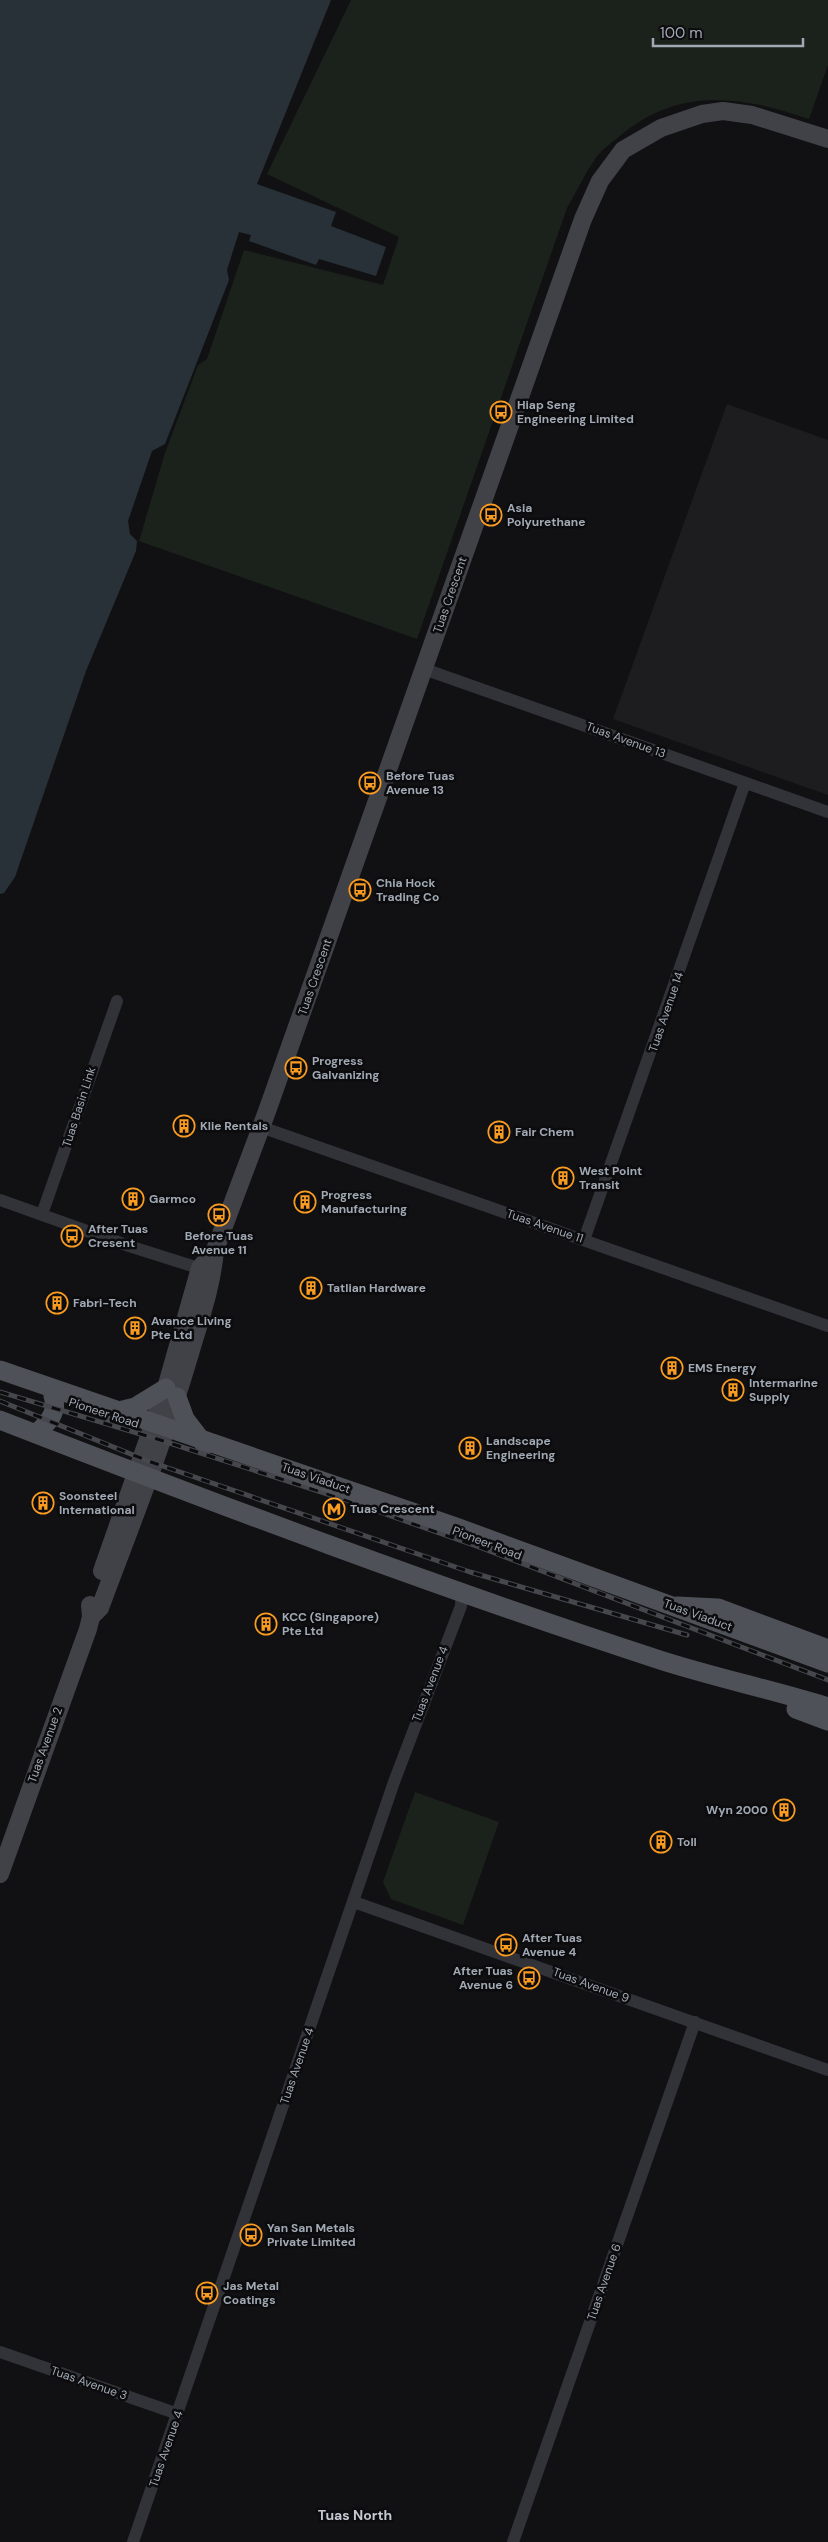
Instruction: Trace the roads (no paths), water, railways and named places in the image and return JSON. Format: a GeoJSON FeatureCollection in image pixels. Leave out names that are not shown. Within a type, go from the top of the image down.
{"type":"FeatureCollection","features":[{"type":"Feature","properties":{"kind":"main road","name":"Tuas Viaduct"},"geometry":{"type":"LineString","coordinates":[[0,1370],[419,1514],[828,1663]]}},
{"type":"Feature","properties":{"kind":"main road","name":"Pioneer Road"},"geometry":{"type":"LineString","coordinates":[[0,1379],[206,1446],[431,1523],[828,1671]]}},
{"type":"Feature","properties":{"kind":"main road"},"geometry":{"type":"LineString","coordinates":[[107,1413],[134,1407],[172,1393],[184,1419],[206,1446]]}},
{"type":"Feature","properties":{"kind":"main road"},"geometry":{"type":"LineString","coordinates":[[36,1434],[52,1416],[55,1407],[54,1396]]}},
{"type":"Feature","properties":{"kind":"main road"},"geometry":{"type":"LineString","coordinates":[[0,1420],[142,1475],[462,1591],[669,1662],[828,1721]]}},
{"type":"Feature","properties":{"kind":"main road"},"geometry":{"type":"LineString","coordinates":[[674,1606],[718,1608],[828,1649]]}},
{"type":"Feature","properties":{"kind":"main road"},"geometry":{"type":"LineString","coordinates":[[669,1662],[828,1707]]}},
{"type":"Feature","properties":{"kind":"street","name":"Tuas Crescent"},"geometry":{"type":"LineString","coordinates":[[142,1475],[172,1393],[206,1270],[261,1127],[582,218],[600,182],[623,150],[661,128],[702,114],[723,111],[752,115],[828,139]]}},
{"type":"Feature","properties":{"kind":"street","name":"Tuas Avenue 13"},"geometry":{"type":"LineString","coordinates":[[424,669],[828,812]]}},
{"type":"Feature","properties":{"kind":"street","name":"Tuas Avenue 14"},"geometry":{"type":"LineString","coordinates":[[584,1240],[745,783]]}},
{"type":"Feature","properties":{"kind":"street","name":"Tuas Basin Link"},"geometry":{"type":"LineString","coordinates":[[42,1214],[117,1000]]}},
{"type":"Feature","properties":{"kind":"street","name":"Tuas Avenue 11"},"geometry":{"type":"LineString","coordinates":[[261,1127],[828,1326]]}},
{"type":"Feature","properties":{"kind":"street"},"geometry":{"type":"LineString","coordinates":[[0,1200],[125,1245],[206,1270]]}},
{"type":"Feature","properties":{"kind":"street","name":"Tuas Avenue 2"},"geometry":{"type":"LineString","coordinates":[[1,1871],[91,1617],[100,1608],[142,1475]]}},
{"type":"Feature","properties":{"kind":"street","name":"Tuas Avenue 4"},"geometry":{"type":"LineString","coordinates":[[133,2542],[394,1782],[461,1606],[462,1591]]}},
{"type":"Feature","properties":{"kind":"street","name":"Tuas Avenue 9"},"geometry":{"type":"LineString","coordinates":[[354,1902],[828,2070]]}},
{"type":"Feature","properties":{"kind":"street","name":"Tuas Avenue 6"},"geometry":{"type":"LineString","coordinates":[[513,2542],[695,2022]]}},
{"type":"Feature","properties":{"kind":"street","name":"Tuas Avenue 3"},"geometry":{"type":"LineString","coordinates":[[0,2352],[178,2414]]}},
{"type":"Feature","properties":{"kind":"railway"},"geometry":{"type":"LineString","coordinates":[[0,1392],[157,1439],[340,1498],[479,1547],[828,1680]]}},
{"type":"Feature","properties":{"kind":"railway"},"geometry":{"type":"LineString","coordinates":[[0,1401],[148,1461],[470,1572],[687,1635]]}},
{"type":"Feature","properties":{"kind":"place","name":"Hiap Seng Engineering Limited"},"geometry":{"type":"Point","coordinates":[501,412]}},
{"type":"Feature","properties":{"kind":"place","name":"Asia Polyurethane"},"geometry":{"type":"Point","coordinates":[491,515]}},
{"type":"Feature","properties":{"kind":"place","name":"Before Tuas Avenue 13"},"geometry":{"type":"Point","coordinates":[370,783]}},
{"type":"Feature","properties":{"kind":"place","name":"Chia Hock Trading Co"},"geometry":{"type":"Point","coordinates":[360,890]}},
{"type":"Feature","properties":{"kind":"place","name":"Progress Galvanizing"},"geometry":{"type":"Point","coordinates":[296,1068]}},
{"type":"Feature","properties":{"kind":"place","name":"Klie Rentals"},"geometry":{"type":"Point","coordinates":[184,1126]}},
{"type":"Feature","properties":{"kind":"place","name":"Fair Chem"},"geometry":{"type":"Point","coordinates":[499,1132]}},
{"type":"Feature","properties":{"kind":"place","name":"West Point Transit"},"geometry":{"type":"Point","coordinates":[563,1178]}},
{"type":"Feature","properties":{"kind":"place","name":"Garmco"},"geometry":{"type":"Point","coordinates":[133,1199]}},
{"type":"Feature","properties":{"kind":"place","name":"Progress Manufacturing"},"geometry":{"type":"Point","coordinates":[305,1202]}},
{"type":"Feature","properties":{"kind":"place","name":"Before Tuas Avenue 11"},"geometry":{"type":"Point","coordinates":[219,1215]}},
{"type":"Feature","properties":{"kind":"place","name":"After Tuas Cresent"},"geometry":{"type":"Point","coordinates":[72,1236]}},
{"type":"Feature","properties":{"kind":"place","name":"Tatlian Hardware"},"geometry":{"type":"Point","coordinates":[311,1288]}},
{"type":"Feature","properties":{"kind":"place","name":"Fabri-Tech"},"geometry":{"type":"Point","coordinates":[57,1303]}},
{"type":"Feature","properties":{"kind":"place","name":"Avance Living Pte Ltd"},"geometry":{"type":"Point","coordinates":[135,1328]}},
{"type":"Feature","properties":{"kind":"place","name":"EMS Energy"},"geometry":{"type":"Point","coordinates":[672,1368]}},
{"type":"Feature","properties":{"kind":"place","name":"Intermarine Supply"},"geometry":{"type":"Point","coordinates":[733,1390]}},
{"type":"Feature","properties":{"kind":"place","name":"Landscape Engineering"},"geometry":{"type":"Point","coordinates":[470,1448]}},
{"type":"Feature","properties":{"kind":"place","name":"Soonsteel International"},"geometry":{"type":"Point","coordinates":[43,1503]}},
{"type":"Feature","properties":{"kind":"place","name":"Tuas Crescent"},"geometry":{"type":"Point","coordinates":[334,1509]}},
{"type":"Feature","properties":{"kind":"place","name":"KCC (Singapore) Pte Ltd"},"geometry":{"type":"Point","coordinates":[266,1624]}},
{"type":"Feature","properties":{"kind":"place","name":"Wyn 2000"},"geometry":{"type":"Point","coordinates":[784,1810]}},
{"type":"Feature","properties":{"kind":"place","name":"Toll"},"geometry":{"type":"Point","coordinates":[661,1842]}},
{"type":"Feature","properties":{"kind":"place","name":"After Tuas Avenue 4"},"geometry":{"type":"Point","coordinates":[506,1945]}},
{"type":"Feature","properties":{"kind":"place","name":"After Tuas Avenue 6"},"geometry":{"type":"Point","coordinates":[529,1978]}},
{"type":"Feature","properties":{"kind":"place","name":"Yan San Metals Private Limited"},"geometry":{"type":"Point","coordinates":[251,2235]}},
{"type":"Feature","properties":{"kind":"place","name":"Jas Metal Coatings"},"geometry":{"type":"Point","coordinates":[207,2293]}},
{"type":"Feature","properties":{"kind":"district","name":"Tuas North"},"geometry":{"type":"Point","coordinates":[355,2515]}}]}
